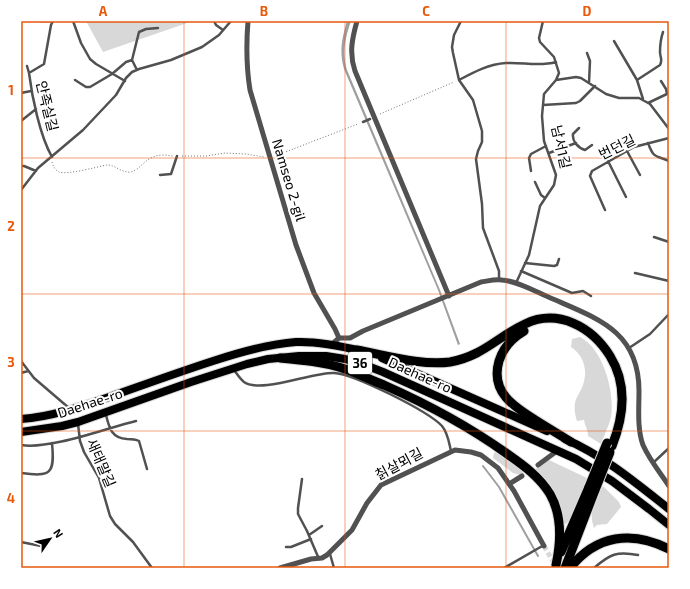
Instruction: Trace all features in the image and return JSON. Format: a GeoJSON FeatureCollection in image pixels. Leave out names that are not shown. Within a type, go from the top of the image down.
{"type":"FeatureCollection","features":[{"type":"Feature","properties":{"kind":"highway"},"geometry":{"type":"LineString","coordinates":[[357,350],[424,362],[446,362],[468,357],[481,352],[519,327],[532,321],[552,318],[572,322],[591,333],[612,359],[619,374],[623,407],[620,425],[610,444],[559,567]]}},
{"type":"Feature","properties":{"kind":"highway"},"geometry":{"type":"LineString","coordinates":[[571,442],[517,409],[506,398],[499,386],[497,374],[502,354],[514,338],[534,327],[553,324],[575,329],[595,344],[605,357],[614,376],[617,396],[616,416],[610,444]]}},
{"type":"Feature","properties":{"kind":"highway","name":"Daehae-ro"},"geometry":{"type":"LineString","coordinates":[[21,419],[71,410],[187,370],[258,348],[297,342],[332,345],[357,350],[388,360],[571,442],[592,453],[623,473],[669,509]]}},
{"type":"Feature","properties":{"kind":"highway","name":"Daehae-ro"},"geometry":{"type":"LineString","coordinates":[[21,432],[78,422],[233,368],[268,359],[299,356],[326,356],[345,359],[365,365],[576,459],[612,481],[669,525]]}},
{"type":"Feature","properties":{"kind":"highway"},"geometry":{"type":"LineString","coordinates":[[280,358],[320,363],[344,369],[381,384],[450,417],[484,438],[518,462],[538,478],[554,503],[560,529],[558,554],[559,567]]}},
{"type":"Feature","properties":{"kind":"highway"},"geometry":{"type":"LineString","coordinates":[[570,568],[581,556],[593,547],[608,540],[618,538],[637,538],[647,540],[669,549]]}},
{"type":"Feature","properties":{"kind":"street","name":"Namseo 2-gil"},"geometry":{"type":"LineString","coordinates":[[248,21],[246,66],[249,84],[270,158],[296,245],[314,292],[339,338]]}},
{"type":"Feature","properties":{"kind":"street"},"geometry":{"type":"LineString","coordinates":[[357,21],[352,45],[352,62],[372,118],[448,296]]}},
{"type":"Feature","properties":{"kind":"street"},"geometry":{"type":"LineString","coordinates":[[332,345],[339,338],[350,338],[363,331],[482,282],[499,280],[516,283],[605,323],[617,333],[629,348],[638,380],[640,435],[643,444],[669,486]]}},
{"type":"Feature","properties":{"kind":"street"},"geometry":{"type":"LineString","coordinates":[[451,451],[461,450],[481,455],[498,468],[509,484],[544,546]]}},
{"type":"Feature","properties":{"kind":"street"},"geometry":{"type":"LineString","coordinates":[[538,465],[557,450]]}},
{"type":"Feature","properties":{"kind":"street","name":"칡살뫼길"},"geometry":{"type":"LineString","coordinates":[[280,568],[311,559],[319,559],[329,553],[352,530],[367,503],[381,485],[451,451]]}},
{"type":"Feature","properties":{"kind":"street"},"geometry":{"type":"LineString","coordinates":[[509,484],[522,476]]}},
{"type":"Feature","properties":{"kind":"lane"},"geometry":{"type":"LineString","coordinates":[[41,21],[52,21]]}},
{"type":"Feature","properties":{"kind":"lane","name":"안족실길"},"geometry":{"type":"LineString","coordinates":[[52,21],[44,64],[29,73],[31,91],[48,151],[52,157]]}},
{"type":"Feature","properties":{"kind":"lane"},"geometry":{"type":"LineString","coordinates":[[73,21],[90,59],[125,81]]}},
{"type":"Feature","properties":{"kind":"lane"},"geometry":{"type":"LineString","coordinates":[[214,21],[216,25],[224,30]]}},
{"type":"Feature","properties":{"kind":"lane","name":"안족실길"},"geometry":{"type":"LineString","coordinates":[[21,190],[41,165],[83,130],[116,94],[129,75],[137,70],[171,60],[202,47],[224,30],[232,21]]}},
{"type":"Feature","properties":{"kind":"lane"},"geometry":{"type":"LineString","coordinates":[[461,21],[454,36],[452,47],[459,80],[473,100],[482,131],[482,142],[476,159],[482,204],[483,228],[499,271],[499,280]]}},
{"type":"Feature","properties":{"kind":"lane"},"geometry":{"type":"LineString","coordinates":[[543,21],[539,38],[540,42],[556,62],[559,73],[556,80]]}},
{"type":"Feature","properties":{"kind":"lane"},"geometry":{"type":"LineString","coordinates":[[137,70],[132,60],[139,32],[146,29],[158,28]]}},
{"type":"Feature","properties":{"kind":"lane"},"geometry":{"type":"LineString","coordinates":[[637,80],[660,65],[662,62],[660,54],[663,32]]}},
{"type":"Feature","properties":{"kind":"lane"},"geometry":{"type":"LineString","coordinates":[[614,41],[637,80],[643,99]]}},
{"type":"Feature","properties":{"kind":"lane"},"geometry":{"type":"LineString","coordinates":[[588,53],[590,61],[589,83]]}},
{"type":"Feature","properties":{"kind":"lane"},"geometry":{"type":"LineString","coordinates":[[75,80],[86,87],[90,87],[112,74],[120,66],[132,60]]}},
{"type":"Feature","properties":{"kind":"lane"},"geometry":{"type":"LineString","coordinates":[[459,80],[477,70],[495,64],[506,63],[543,65],[556,62]]}},
{"type":"Feature","properties":{"kind":"lane"},"geometry":{"type":"LineString","coordinates":[[26,66],[29,73]]}},
{"type":"Feature","properties":{"kind":"lane"},"geometry":{"type":"LineString","coordinates":[[556,80],[576,77],[581,78],[606,94],[614,97],[635,97],[643,99],[669,129]]}},
{"type":"Feature","properties":{"kind":"lane","name":"남서1길"},"geometry":{"type":"LineString","coordinates":[[516,283],[531,248],[539,212],[555,181],[556,175],[546,146],[543,129],[543,105],[544,94],[556,80]]}},
{"type":"Feature","properties":{"kind":"lane"},"geometry":{"type":"LineString","coordinates":[[648,103],[668,93],[661,81]]}},
{"type":"Feature","properties":{"kind":"lane"},"geometry":{"type":"LineString","coordinates":[[543,105],[576,103],[580,101],[594,86]]}},
{"type":"Feature","properties":{"kind":"lane"},"geometry":{"type":"LineString","coordinates":[[21,93],[31,91]]}},
{"type":"Feature","properties":{"kind":"lane"},"geometry":{"type":"LineString","coordinates":[[21,121],[36,109]]}},
{"type":"Feature","properties":{"kind":"lane"},"geometry":{"type":"LineString","coordinates":[[363,122],[372,118]]}},
{"type":"Feature","properties":{"kind":"lane"},"geometry":{"type":"LineString","coordinates":[[579,128],[572,137],[576,143],[580,148],[585,150],[592,145]]}},
{"type":"Feature","properties":{"kind":"lane","name":"번던길"},"geometry":{"type":"LineString","coordinates":[[605,210],[590,176],[592,171],[634,147],[669,138]]}},
{"type":"Feature","properties":{"kind":"lane"},"geometry":{"type":"LineString","coordinates":[[549,153],[576,143]]}},
{"type":"Feature","properties":{"kind":"lane"},"geometry":{"type":"LineString","coordinates":[[648,143],[651,151],[657,158],[669,161]]}},
{"type":"Feature","properties":{"kind":"lane"},"geometry":{"type":"LineString","coordinates":[[532,171],[529,158],[531,154],[546,146]]}},
{"type":"Feature","properties":{"kind":"lane"},"geometry":{"type":"LineString","coordinates":[[627,150],[640,175]]}},
{"type":"Feature","properties":{"kind":"lane"},"geometry":{"type":"LineString","coordinates":[[160,175],[172,174],[177,156]]}},
{"type":"Feature","properties":{"kind":"lane"},"geometry":{"type":"LineString","coordinates":[[608,161],[626,197]]}},
{"type":"Feature","properties":{"kind":"lane"},"geometry":{"type":"LineString","coordinates":[[21,166],[36,171]]}},
{"type":"Feature","properties":{"kind":"lane"},"geometry":{"type":"LineString","coordinates":[[535,182],[541,195],[545,198]]}},
{"type":"Feature","properties":{"kind":"lane"},"geometry":{"type":"LineString","coordinates":[[654,237],[669,242]]}},
{"type":"Feature","properties":{"kind":"lane"},"geometry":{"type":"LineString","coordinates":[[525,263],[554,266],[557,265],[559,259]]}},
{"type":"Feature","properties":{"kind":"lane"},"geometry":{"type":"LineString","coordinates":[[521,271],[572,293],[583,291],[591,296]]}},
{"type":"Feature","properties":{"kind":"lane"},"geometry":{"type":"LineString","coordinates":[[635,273],[669,281]]}},
{"type":"Feature","properties":{"kind":"lane"},"geometry":{"type":"LineString","coordinates":[[629,348],[650,334],[669,314]]}},
{"type":"Feature","properties":{"kind":"lane"},"geometry":{"type":"LineString","coordinates":[[21,361],[42,386],[71,410]]}},
{"type":"Feature","properties":{"kind":"lane"},"geometry":{"type":"LineString","coordinates":[[233,368],[245,382],[257,385],[328,373],[341,374],[354,378],[412,405],[430,416],[439,423],[445,431],[451,451]]}},
{"type":"Feature","properties":{"kind":"lane"},"geometry":{"type":"LineString","coordinates":[[21,373],[28,371]]}},
{"type":"Feature","properties":{"kind":"lane"},"geometry":{"type":"LineString","coordinates":[[105,412],[112,434],[123,439],[136,439],[139,441],[147,469]]}},
{"type":"Feature","properties":{"kind":"lane"},"geometry":{"type":"LineString","coordinates":[[21,445],[26,446],[52,443],[136,421]]}},
{"type":"Feature","properties":{"kind":"lane","name":"새태말길"},"geometry":{"type":"LineString","coordinates":[[78,422],[79,436],[84,452],[99,478],[110,516],[115,524],[133,542],[152,568]]}},
{"type":"Feature","properties":{"kind":"lane"},"geometry":{"type":"LineString","coordinates":[[21,473],[39,475],[50,471],[53,461],[52,443]]}},
{"type":"Feature","properties":{"kind":"lane"},"geometry":{"type":"LineString","coordinates":[[654,462],[669,448]]}},
{"type":"Feature","properties":{"kind":"lane"},"geometry":{"type":"LineString","coordinates":[[302,479],[298,514],[309,534],[319,559]]}},
{"type":"Feature","properties":{"kind":"lane"},"geometry":{"type":"LineString","coordinates":[[309,534],[322,526]]}},
{"type":"Feature","properties":{"kind":"lane"},"geometry":{"type":"LineString","coordinates":[[286,547],[291,548],[311,539]]}},
{"type":"Feature","properties":{"kind":"lane"},"geometry":{"type":"LineString","coordinates":[[21,542],[46,547]]}},
{"type":"Feature","properties":{"kind":"lane"},"geometry":{"type":"LineString","coordinates":[[504,568],[544,546]]}},
{"type":"Feature","properties":{"kind":"lane"},"geometry":{"type":"LineString","coordinates":[[594,568],[617,553],[625,552],[638,555]]}},
{"type":"Feature","properties":{"kind":"lane"},"geometry":{"type":"LineString","coordinates":[[329,553],[334,568]]}},
{"type":"Feature","properties":{"kind":"path"},"geometry":{"type":"LineString","coordinates":[[372,118],[459,80]]}},
{"type":"Feature","properties":{"kind":"path"},"geometry":{"type":"LineString","coordinates":[[52,157],[52,165],[55,169],[62,172],[111,165],[121,171],[130,172],[154,157],[164,155],[200,157],[233,153],[270,158],[363,122]]}},
{"type":"Feature","properties":{"kind":"shaded area"},"geometry":{"type":"Polygon","coordinates":[[[86,21],[193,21],[103,52],[86,21]]]}},
{"type":"Feature","properties":{"kind":"shaded area"},"geometry":{"type":"Polygon","coordinates":[[[347,21],[351,21],[345,46],[345,64],[347,70],[440,290],[460,344],[458,345],[438,290],[344,69],[342,62],[342,45],[347,21]]]}},
{"type":"Feature","properties":{"kind":"shaded area"},"geometry":{"type":"Polygon","coordinates":[[[580,337],[596,351],[606,373],[609,385],[612,407],[611,417],[601,444],[588,436],[584,420],[577,421],[575,414],[576,398],[583,385],[585,369],[582,359],[571,347],[572,339],[580,337]]]}},
{"type":"Feature","properties":{"kind":"shaded area"},"geometry":{"type":"Polygon","coordinates":[[[496,452],[524,471],[520,475],[513,473],[493,458],[494,453],[496,452]]]}},
{"type":"Feature","properties":{"kind":"shaded area"},"geometry":{"type":"Polygon","coordinates":[[[549,460],[587,478],[572,516],[566,524],[563,523],[554,493],[546,480],[535,469],[549,460]]]}},
{"type":"Feature","properties":{"kind":"shaded area"},"geometry":{"type":"Polygon","coordinates":[[[603,486],[619,502],[621,507],[607,524],[597,525],[594,528],[592,522],[593,506],[603,486]]]}},
{"type":"Feature","properties":{"kind":"waterway"},"geometry":{"type":"LineString","coordinates":[[483,466],[499,487],[538,556]]}},
{"type":"Feature","properties":{"kind":"tunnel"},"geometry":{"type":"LineString","coordinates":[[544,546],[555,565]]}}]}
